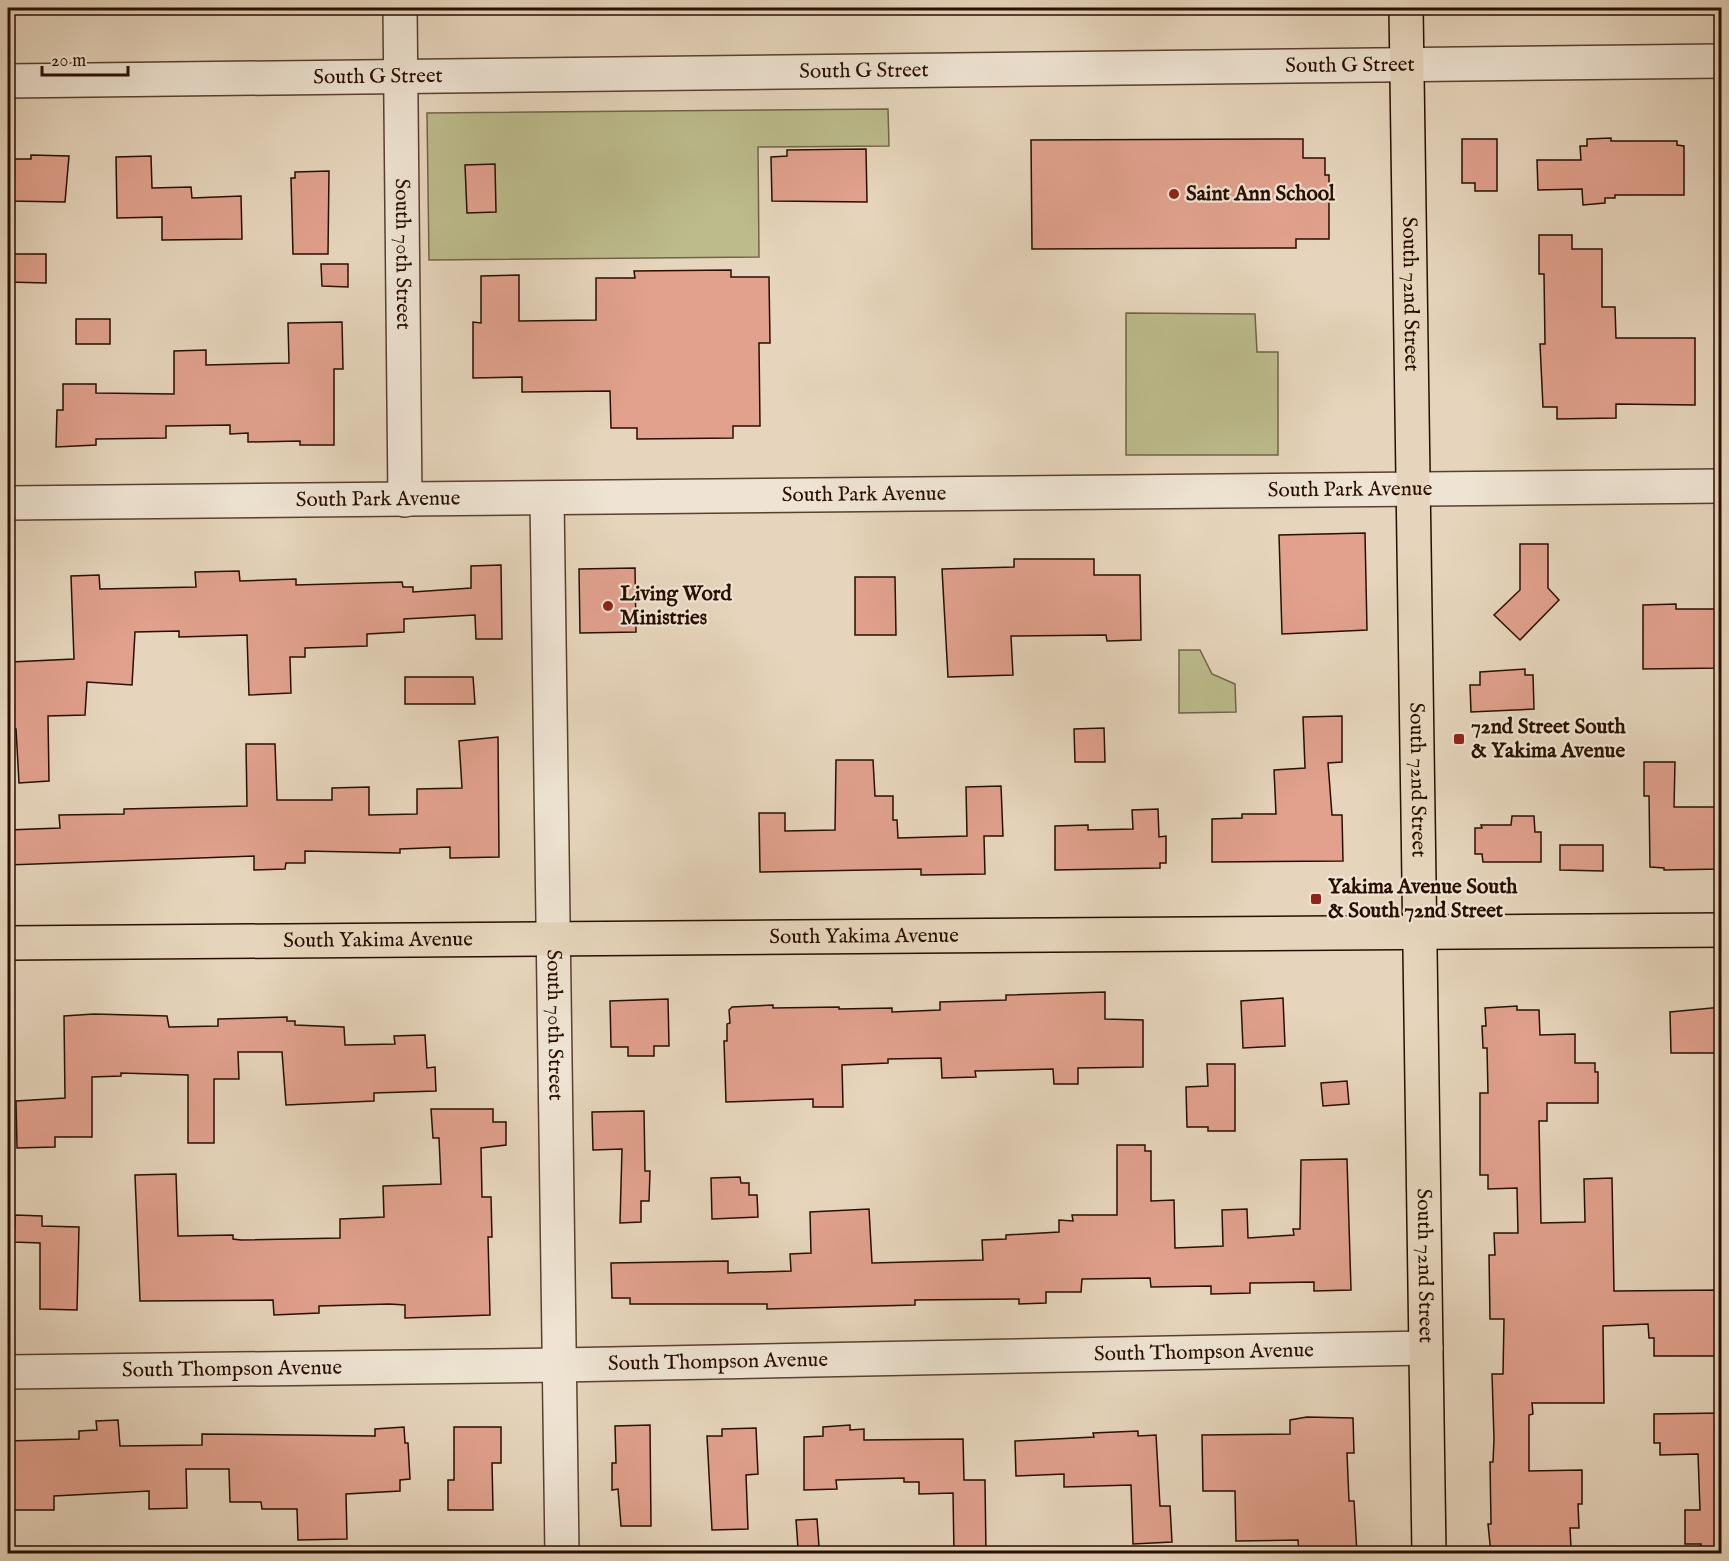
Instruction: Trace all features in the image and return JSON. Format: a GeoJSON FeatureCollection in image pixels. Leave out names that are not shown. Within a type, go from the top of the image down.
{"type":"FeatureCollection","features":[{"type":"Feature","properties":{"kind":"main road","name":"South 72nd Street"},"geometry":{"type":"LineString","coordinates":[[1406,8],[1429,1554]]}},
{"type":"Feature","properties":{"kind":"main road","name":"South Yakima Avenue"},"geometry":{"type":"LineString","coordinates":[[8,943],[1722,930]]}},
{"type":"Feature","properties":{"kind":"street","name":"South 70th Street"},"geometry":{"type":"LineString","coordinates":[[400,8],[405,500]]}},
{"type":"Feature","properties":{"kind":"street","name":"South G Street"},"geometry":{"type":"LineString","coordinates":[[8,81],[1722,61]]}},
{"type":"Feature","properties":{"kind":"street","name":"South Park Avenue"},"geometry":{"type":"LineString","coordinates":[[8,503],[1722,486]]}},
{"type":"Feature","properties":{"kind":"street","name":"South 70th Street"},"geometry":{"type":"LineString","coordinates":[[547,499],[562,1554]]}},
{"type":"Feature","properties":{"kind":"street","name":"South Thompson Avenue"},"geometry":{"type":"LineString","coordinates":[[8,1372],[560,1365],[1426,1348]]}},
{"type":"Feature","properties":{"kind":"shaded area"},"geometry":{"type":"Polygon","coordinates":[[[888,109],[889,146],[758,147],[759,257],[429,260],[427,113],[888,109]]]}},
{"type":"Feature","properties":{"kind":"shaded area"},"geometry":{"type":"Polygon","coordinates":[[[1126,313],[1255,314],[1257,352],[1278,352],[1278,455],[1126,455],[1126,313]]]}},
{"type":"Feature","properties":{"kind":"shaded area"},"geometry":{"type":"Polygon","coordinates":[[[1179,650],[1200,650],[1212,674],[1235,684],[1236,712],[1179,713],[1179,650]]]}},
{"type":"Feature","properties":{"kind":"building"},"geometry":{"type":"Polygon","coordinates":[[[1611,138],[1611,141],[1677,141],[1677,145],[1684,146],[1684,195],[1615,195],[1615,198],[1605,198],[1605,203],[1583,205],[1582,189],[1538,190],[1537,160],[1581,160],[1580,146],[1587,146],[1587,139],[1611,138]]]}},
{"type":"Feature","properties":{"kind":"building","name":"Saint Ann School"},"geometry":{"type":"Polygon","coordinates":[[[1303,139],[1303,158],[1325,158],[1325,175],[1329,175],[1329,239],[1296,239],[1296,248],[1032,249],[1031,140],[1303,139]]]}},
{"type":"Feature","properties":{"kind":"building"},"geometry":{"type":"Polygon","coordinates":[[[1462,139],[1497,139],[1497,191],[1475,191],[1475,183],[1462,183],[1462,139]]]}},
{"type":"Feature","properties":{"kind":"building"},"geometry":{"type":"Polygon","coordinates":[[[866,149],[867,202],[772,201],[771,157],[787,156],[787,150],[866,149]]]}},
{"type":"Feature","properties":{"kind":"building"},"geometry":{"type":"Polygon","coordinates":[[[31,155],[69,156],[65,202],[8,201],[8,159],[31,159],[31,155]]]}},
{"type":"Feature","properties":{"kind":"building"},"geometry":{"type":"Polygon","coordinates":[[[151,156],[152,188],[191,187],[192,198],[241,196],[242,239],[162,240],[162,217],[117,218],[116,157],[151,156]]]}},
{"type":"Feature","properties":{"kind":"building"},"geometry":{"type":"Polygon","coordinates":[[[495,164],[496,212],[467,213],[465,165],[495,164]]]}},
{"type":"Feature","properties":{"kind":"building"},"geometry":{"type":"Polygon","coordinates":[[[329,171],[328,254],[293,254],[291,178],[295,178],[295,172],[329,171]]]}},
{"type":"Feature","properties":{"kind":"building"},"geometry":{"type":"Polygon","coordinates":[[[1539,235],[1572,235],[1572,249],[1602,249],[1602,307],[1615,307],[1616,338],[1695,338],[1695,405],[1616,404],[1616,418],[1557,419],[1557,407],[1543,407],[1540,344],[1545,344],[1544,274],[1539,274],[1539,235]]]}},
{"type":"Feature","properties":{"kind":"building"},"geometry":{"type":"Polygon","coordinates":[[[8,254],[46,254],[46,283],[8,282],[8,254]]]}},
{"type":"Feature","properties":{"kind":"building"},"geometry":{"type":"Polygon","coordinates":[[[321,264],[348,264],[348,287],[322,286],[321,264]]]}},
{"type":"Feature","properties":{"kind":"building"},"geometry":{"type":"Polygon","coordinates":[[[731,270],[731,277],[769,277],[770,343],[759,343],[760,426],[733,426],[733,438],[637,439],[637,428],[611,428],[610,391],[522,392],[522,377],[473,378],[473,322],[481,323],[481,276],[519,275],[519,321],[596,320],[596,278],[635,278],[634,271],[731,270]]]}},
{"type":"Feature","properties":{"kind":"building"},"geometry":{"type":"Polygon","coordinates":[[[76,319],[110,319],[110,344],[76,344],[76,319]]]}},
{"type":"Feature","properties":{"kind":"building"},"geometry":{"type":"Polygon","coordinates":[[[342,322],[343,369],[334,369],[334,445],[300,445],[300,441],[248,442],[248,433],[230,434],[230,425],[166,426],[166,438],[96,439],[96,445],[56,447],[57,410],[63,410],[63,384],[96,384],[96,393],[174,394],[174,351],[206,350],[206,365],[289,363],[288,323],[342,322]]]}},
{"type":"Feature","properties":{"kind":"building"},"geometry":{"type":"Polygon","coordinates":[[[1365,533],[1367,630],[1282,634],[1279,535],[1365,533]]]}},
{"type":"Feature","properties":{"kind":"building"},"geometry":{"type":"Polygon","coordinates":[[[1520,544],[1548,544],[1548,588],[1559,600],[1520,640],[1494,615],[1520,590],[1520,544]]]}},
{"type":"Feature","properties":{"kind":"building"},"geometry":{"type":"Polygon","coordinates":[[[1014,559],[1094,559],[1094,575],[1140,575],[1141,640],[1107,641],[1106,635],[1011,636],[1013,675],[948,677],[942,569],[1014,567],[1014,559]]]}},
{"type":"Feature","properties":{"kind":"building"},"geometry":{"type":"Polygon","coordinates":[[[501,565],[502,639],[476,639],[475,615],[404,619],[404,632],[367,634],[367,646],[305,648],[305,657],[290,657],[291,693],[249,695],[247,635],[179,637],[179,631],[135,632],[132,685],[87,682],[85,715],[48,716],[49,781],[19,783],[16,729],[10,729],[10,719],[8,719],[8,672],[11,671],[11,662],[74,659],[71,576],[99,575],[100,589],[196,587],[195,572],[239,571],[240,581],[296,579],[296,585],[402,582],[403,587],[413,587],[413,592],[471,588],[471,566],[501,565]]]}},
{"type":"Feature","properties":{"kind":"building","name":"Living Word Ministries"},"geometry":{"type":"Polygon","coordinates":[[[635,568],[636,632],[580,633],[579,569],[635,568]]]}},
{"type":"Feature","properties":{"kind":"building"},"geometry":{"type":"Polygon","coordinates":[[[855,577],[895,577],[896,635],[855,635],[855,577]]]}},
{"type":"Feature","properties":{"kind":"building"},"geometry":{"type":"Polygon","coordinates":[[[1676,604],[1676,609],[1722,609],[1722,668],[1643,669],[1643,605],[1676,604]]]}},
{"type":"Feature","properties":{"kind":"building"},"geometry":{"type":"Polygon","coordinates":[[[1525,669],[1525,675],[1533,675],[1534,709],[1471,712],[1470,685],[1480,685],[1480,672],[1525,669]]]}},
{"type":"Feature","properties":{"kind":"building"},"geometry":{"type":"Polygon","coordinates":[[[405,677],[473,677],[475,704],[405,704],[405,677]]]}},
{"type":"Feature","properties":{"kind":"building"},"geometry":{"type":"Polygon","coordinates":[[[1342,716],[1342,762],[1328,763],[1332,815],[1342,815],[1343,861],[1212,862],[1212,819],[1242,818],[1242,814],[1276,814],[1274,770],[1305,768],[1303,717],[1342,716]]]}},
{"type":"Feature","properties":{"kind":"building"},"geometry":{"type":"Polygon","coordinates":[[[1104,728],[1105,762],[1075,762],[1074,729],[1104,728]]]}},
{"type":"Feature","properties":{"kind":"building"},"geometry":{"type":"Polygon","coordinates":[[[498,737],[499,857],[450,858],[450,847],[400,849],[400,853],[305,851],[305,863],[286,863],[285,869],[254,870],[254,856],[8,865],[8,830],[60,828],[59,815],[124,814],[124,809],[247,806],[246,744],[275,744],[277,800],[332,800],[332,788],[369,787],[369,815],[417,814],[417,789],[462,788],[459,741],[498,737]]]}},
{"type":"Feature","properties":{"kind":"building"},"geometry":{"type":"Polygon","coordinates":[[[836,760],[873,760],[875,796],[893,796],[893,820],[897,820],[898,838],[967,836],[966,787],[1001,786],[1003,836],[984,836],[985,874],[921,875],[921,869],[760,872],[759,813],[785,813],[785,831],[835,830],[836,760]]]}},
{"type":"Feature","properties":{"kind":"building"},"geometry":{"type":"Polygon","coordinates":[[[1644,762],[1675,762],[1674,807],[1722,807],[1722,869],[1664,870],[1664,868],[1650,867],[1649,796],[1644,796],[1644,762]]]}},
{"type":"Feature","properties":{"kind":"building"},"geometry":{"type":"Polygon","coordinates":[[[1158,809],[1159,837],[1166,836],[1166,863],[1160,863],[1160,868],[1055,870],[1055,826],[1088,825],[1088,830],[1133,829],[1132,810],[1158,809]]]}},
{"type":"Feature","properties":{"kind":"building"},"geometry":{"type":"Polygon","coordinates":[[[1512,816],[1534,816],[1535,832],[1541,832],[1541,862],[1483,862],[1482,854],[1475,854],[1475,828],[1482,828],[1481,825],[1511,825],[1512,816]]]}},
{"type":"Feature","properties":{"kind":"building"},"geometry":{"type":"Polygon","coordinates":[[[1560,845],[1603,845],[1603,871],[1560,870],[1560,845]]]}},
{"type":"Feature","properties":{"kind":"building"},"geometry":{"type":"Polygon","coordinates":[[[1105,992],[1105,1019],[1143,1020],[1143,1067],[1078,1068],[1078,1084],[1054,1084],[1053,1069],[975,1071],[976,1077],[942,1078],[941,1058],[888,1059],[888,1063],[842,1065],[843,1107],[813,1107],[813,1099],[726,1102],[724,1041],[727,1041],[727,1024],[730,1023],[729,1010],[732,1007],[773,1005],[773,1008],[892,1008],[892,1012],[940,1010],[940,1002],[1006,1000],[1006,995],[1105,992]]]}},
{"type":"Feature","properties":{"kind":"building"},"geometry":{"type":"Polygon","coordinates":[[[1283,998],[1285,1046],[1243,1048],[1241,1001],[1283,998]]]}},
{"type":"Feature","properties":{"kind":"building"},"geometry":{"type":"Polygon","coordinates":[[[668,999],[669,1046],[654,1046],[654,1056],[628,1056],[628,1047],[611,1047],[610,1001],[668,999]]]}},
{"type":"Feature","properties":{"kind":"building"},"geometry":{"type":"Polygon","coordinates":[[[1517,1006],[1517,1010],[1539,1010],[1540,1035],[1575,1034],[1575,1063],[1595,1063],[1595,1072],[1598,1072],[1598,1103],[1547,1103],[1547,1121],[1539,1121],[1541,1223],[1585,1222],[1584,1179],[1612,1178],[1614,1291],[1722,1290],[1722,1356],[1654,1356],[1654,1338],[1649,1338],[1648,1324],[1603,1326],[1604,1403],[1532,1403],[1533,1414],[1529,1415],[1529,1471],[1582,1470],[1582,1504],[1578,1504],[1579,1528],[1570,1528],[1571,1547],[1541,1548],[1541,1554],[1491,1554],[1488,1524],[1491,1524],[1490,1462],[1493,1462],[1494,1439],[1492,1374],[1503,1374],[1504,1319],[1490,1319],[1489,1255],[1495,1255],[1494,1233],[1518,1233],[1517,1188],[1488,1189],[1488,1175],[1480,1175],[1480,1093],[1488,1093],[1487,1048],[1483,1048],[1482,1026],[1486,1026],[1485,1008],[1517,1006]]]}},
{"type":"Feature","properties":{"kind":"building"},"geometry":{"type":"Polygon","coordinates":[[[1722,1007],[1722,1053],[1671,1053],[1670,1012],[1722,1007]]]}},
{"type":"Feature","properties":{"kind":"building"},"geometry":{"type":"Polygon","coordinates":[[[94,1014],[167,1016],[169,1027],[218,1026],[218,1019],[287,1017],[287,1021],[295,1021],[295,1025],[344,1027],[345,1045],[395,1044],[394,1036],[425,1035],[427,1068],[435,1067],[436,1091],[374,1093],[374,1101],[286,1105],[282,1052],[238,1052],[239,1079],[214,1079],[214,1143],[188,1143],[188,1075],[121,1073],[121,1076],[92,1077],[92,1137],[55,1137],[55,1147],[17,1148],[16,1101],[65,1098],[64,1016],[94,1014]]]}},
{"type":"Feature","properties":{"kind":"building"},"geometry":{"type":"Polygon","coordinates":[[[1207,1064],[1235,1064],[1235,1131],[1208,1131],[1208,1127],[1187,1127],[1186,1087],[1208,1086],[1207,1064]]]}},
{"type":"Feature","properties":{"kind":"building"},"geometry":{"type":"Polygon","coordinates":[[[1347,1081],[1349,1104],[1323,1106],[1321,1083],[1347,1081]]]}},
{"type":"Feature","properties":{"kind":"building"},"geometry":{"type":"Polygon","coordinates":[[[431,1109],[493,1109],[493,1122],[506,1122],[506,1145],[481,1148],[482,1197],[491,1197],[492,1237],[488,1237],[490,1315],[405,1318],[405,1305],[389,1304],[319,1306],[319,1313],[274,1315],[273,1300],[140,1301],[135,1175],[176,1174],[178,1236],[233,1235],[233,1239],[241,1240],[340,1238],[340,1219],[384,1217],[383,1186],[441,1184],[439,1138],[433,1138],[431,1109]]]}},
{"type":"Feature","properties":{"kind":"building"},"geometry":{"type":"Polygon","coordinates":[[[644,1111],[645,1171],[650,1171],[649,1201],[641,1201],[641,1222],[620,1223],[622,1149],[593,1150],[592,1112],[644,1111]]]}},
{"type":"Feature","properties":{"kind":"building"},"geometry":{"type":"Polygon","coordinates":[[[1117,1145],[1145,1145],[1145,1151],[1151,1151],[1151,1201],[1174,1200],[1175,1248],[1223,1246],[1222,1210],[1247,1209],[1248,1238],[1294,1235],[1293,1229],[1300,1229],[1301,1160],[1347,1159],[1351,1290],[1314,1291],[1314,1282],[1250,1283],[1250,1293],[1211,1294],[1211,1286],[1151,1287],[1150,1278],[1082,1279],[1081,1292],[1046,1292],[1046,1303],[1019,1304],[1019,1299],[915,1300],[915,1305],[767,1309],[767,1304],[630,1304],[630,1298],[612,1298],[611,1263],[728,1261],[728,1273],[791,1271],[790,1254],[811,1253],[810,1212],[869,1209],[872,1263],[983,1260],[982,1240],[1006,1239],[1006,1235],[1059,1232],[1059,1220],[1073,1221],[1072,1215],[1117,1215],[1117,1145]]]}},
{"type":"Feature","properties":{"kind":"building"},"geometry":{"type":"Polygon","coordinates":[[[740,1177],[741,1183],[749,1183],[749,1195],[757,1195],[758,1217],[712,1219],[711,1178],[740,1177]]]}},
{"type":"Feature","properties":{"kind":"building"},"geometry":{"type":"Polygon","coordinates":[[[15,1215],[42,1216],[42,1226],[79,1227],[77,1310],[40,1309],[40,1243],[14,1242],[15,1215]]]}},
{"type":"Feature","properties":{"kind":"building"},"geometry":{"type":"Polygon","coordinates":[[[1722,1413],[1722,1554],[1701,1554],[1701,1544],[1685,1544],[1685,1510],[1700,1510],[1698,1454],[1660,1455],[1660,1443],[1654,1443],[1654,1414],[1722,1413]]]}},
{"type":"Feature","properties":{"kind":"building"},"geometry":{"type":"Polygon","coordinates":[[[1307,1417],[1353,1418],[1354,1453],[1347,1453],[1349,1501],[1354,1501],[1357,1554],[1299,1554],[1298,1540],[1236,1541],[1235,1491],[1203,1491],[1202,1435],[1290,1434],[1290,1420],[1307,1417]]]}},
{"type":"Feature","properties":{"kind":"building"},"geometry":{"type":"Polygon","coordinates":[[[118,1420],[120,1446],[202,1445],[202,1434],[375,1436],[375,1429],[404,1427],[405,1443],[408,1443],[410,1479],[400,1480],[400,1491],[346,1494],[347,1539],[298,1540],[297,1509],[262,1509],[261,1502],[230,1502],[229,1469],[186,1469],[187,1508],[149,1509],[149,1491],[54,1496],[54,1510],[9,1510],[8,1441],[79,1439],[79,1431],[97,1430],[96,1421],[118,1420]]]}},
{"type":"Feature","properties":{"kind":"building"},"geometry":{"type":"Polygon","coordinates":[[[650,1425],[651,1526],[621,1526],[618,1489],[612,1490],[612,1463],[616,1463],[615,1426],[650,1425]]]}},
{"type":"Feature","properties":{"kind":"building"},"geometry":{"type":"Polygon","coordinates":[[[850,1425],[850,1430],[864,1429],[864,1440],[963,1439],[964,1480],[985,1480],[986,1554],[954,1554],[953,1493],[919,1494],[919,1482],[904,1482],[904,1478],[836,1480],[837,1489],[804,1490],[804,1437],[823,1436],[823,1427],[850,1425]]]}},
{"type":"Feature","properties":{"kind":"building"},"geometry":{"type":"Polygon","coordinates":[[[454,1427],[501,1427],[501,1463],[492,1463],[493,1510],[448,1510],[448,1480],[454,1480],[454,1427]]]}},
{"type":"Feature","properties":{"kind":"building"},"geometry":{"type":"Polygon","coordinates":[[[756,1428],[758,1474],[746,1475],[748,1529],[712,1530],[707,1436],[722,1436],[722,1429],[756,1428]]]}},
{"type":"Feature","properties":{"kind":"building"},"geometry":{"type":"Polygon","coordinates":[[[1138,1431],[1138,1436],[1156,1435],[1160,1506],[1170,1506],[1172,1542],[1133,1544],[1131,1485],[1064,1487],[1064,1474],[1016,1476],[1015,1441],[1094,1437],[1093,1433],[1138,1431]]]}},
{"type":"Feature","properties":{"kind":"building"},"geometry":{"type":"Polygon","coordinates":[[[817,1519],[819,1546],[798,1548],[796,1520],[817,1519]]]}},
{"type":"Feature","properties":{"kind":"place","name":"Saint Ann School"},"geometry":{"type":"Point","coordinates":[1174,194]}},
{"type":"Feature","properties":{"kind":"place","name":"Living Word Ministries"},"geometry":{"type":"Point","coordinates":[608,606]}},
{"type":"Feature","properties":{"kind":"place","name":"72nd Street South & Yakima Avenue"},"geometry":{"type":"Point","coordinates":[1459,739]}},
{"type":"Feature","properties":{"kind":"place","name":"Yakima Avenue South & South 72nd Street"},"geometry":{"type":"Point","coordinates":[1316,899]}}]}
